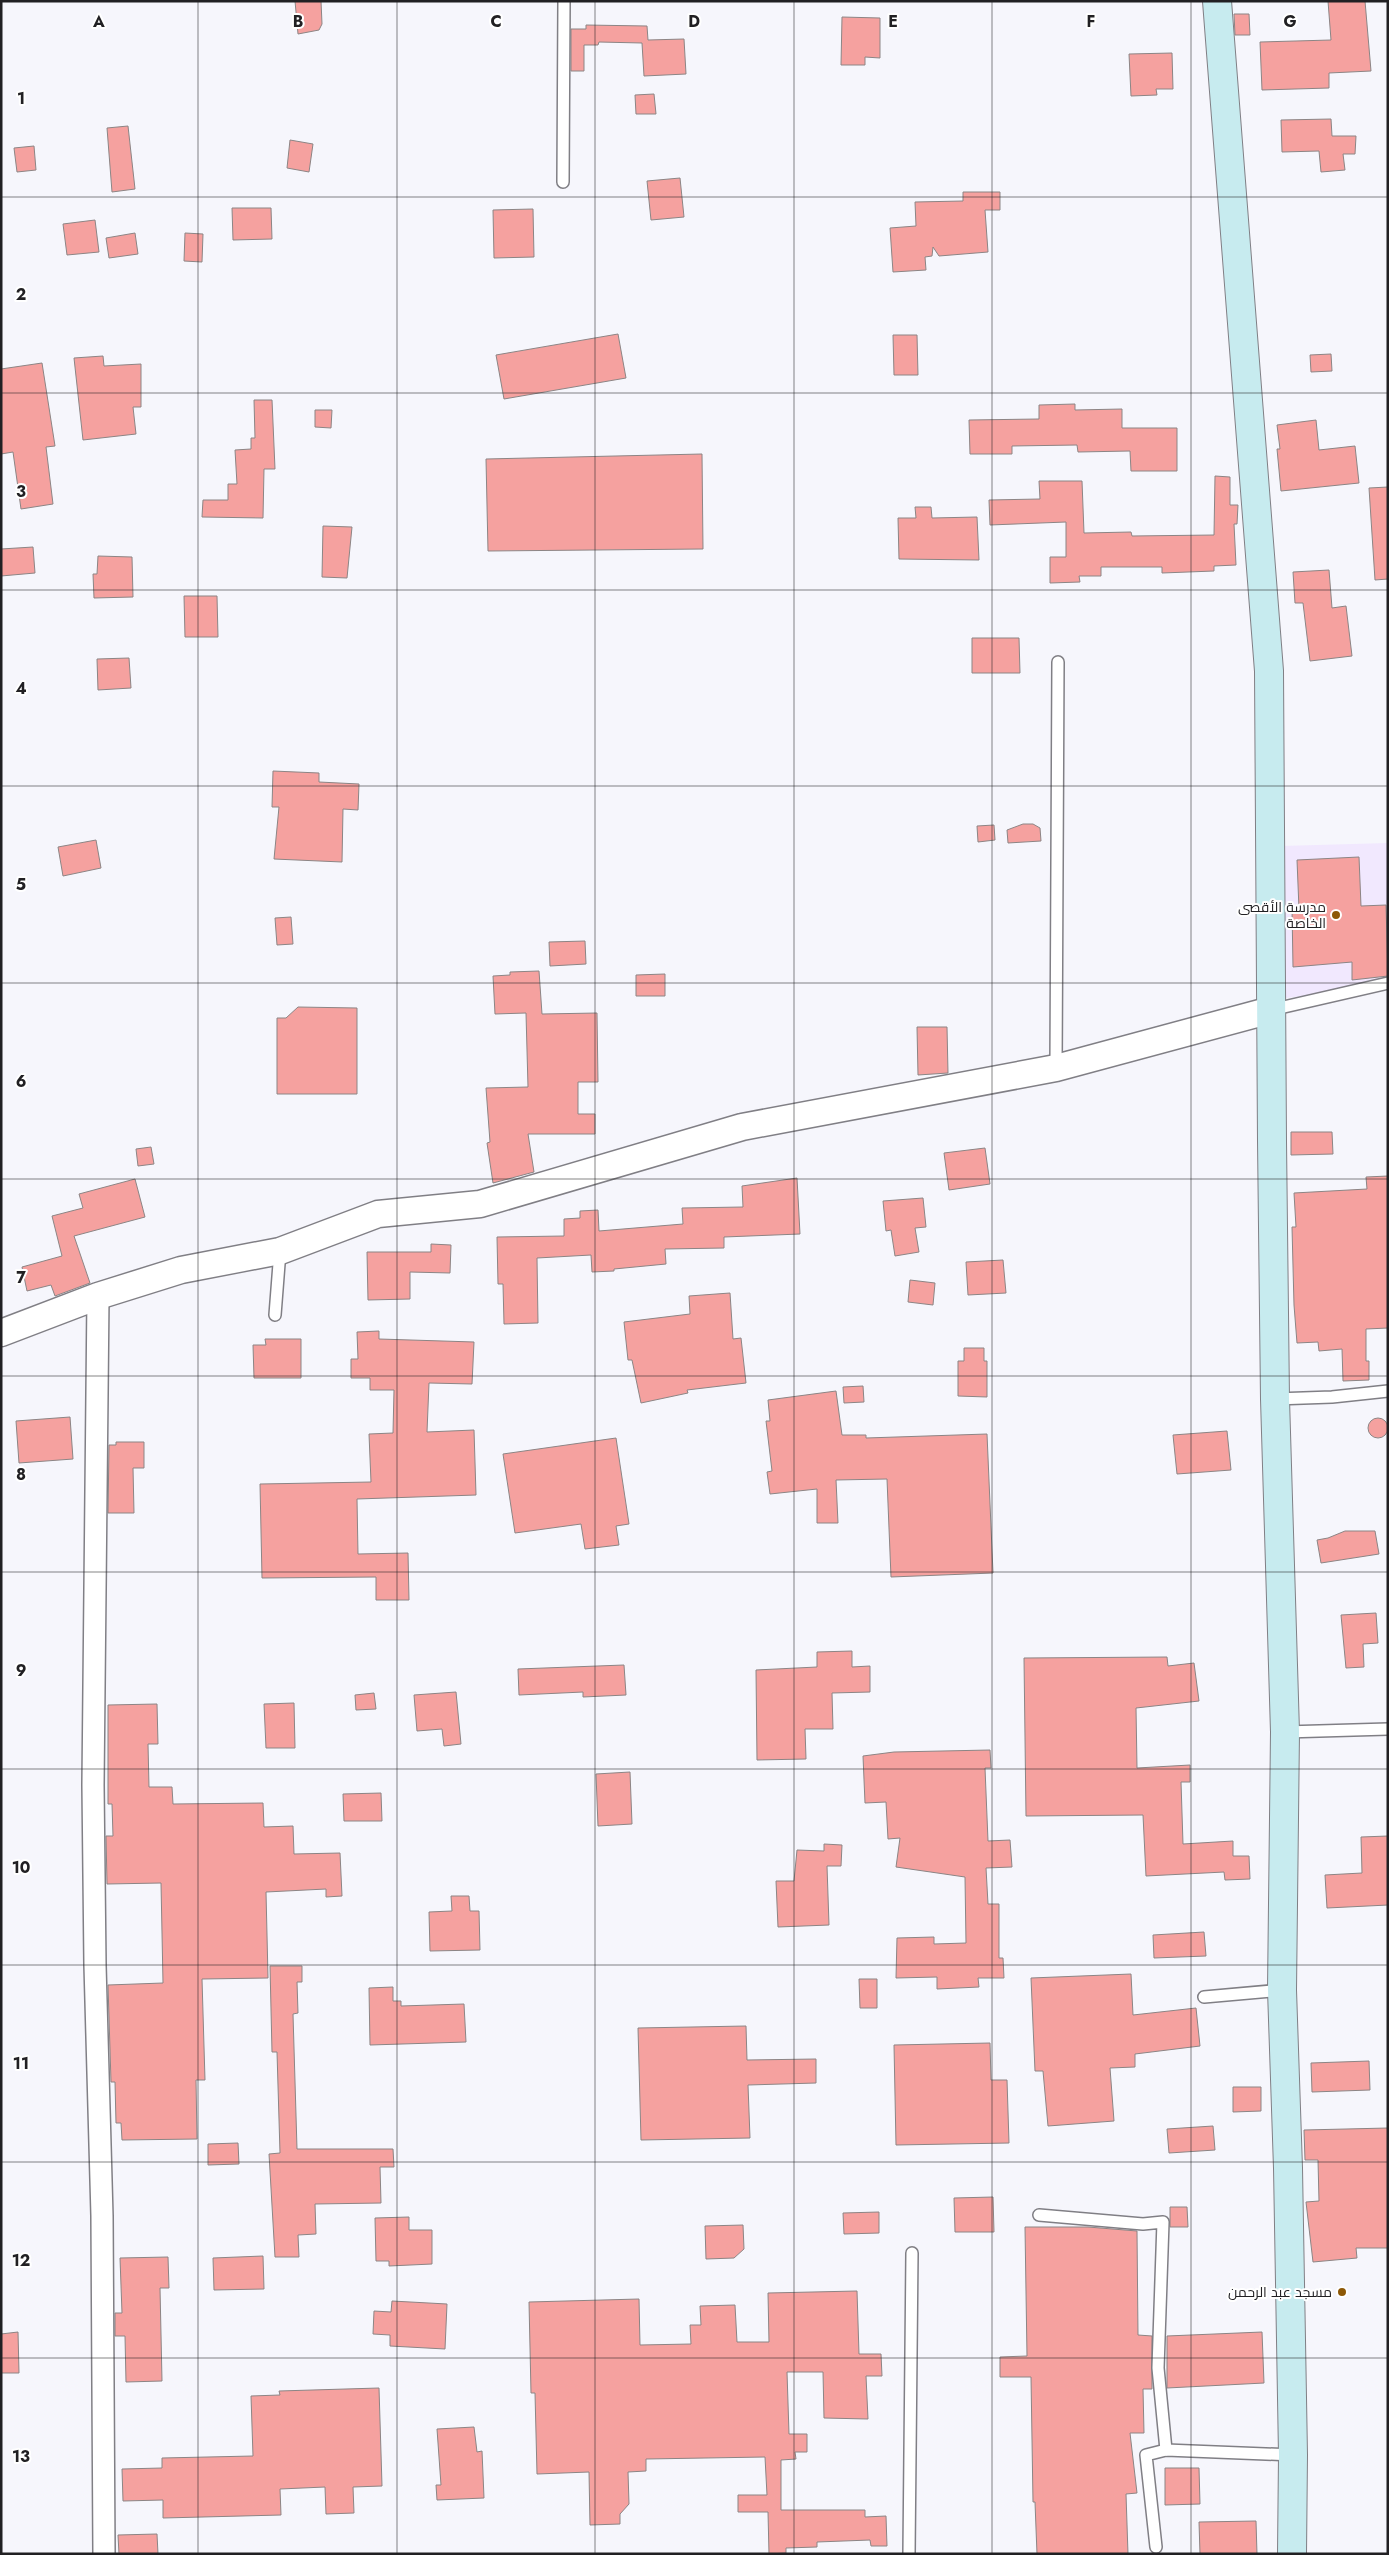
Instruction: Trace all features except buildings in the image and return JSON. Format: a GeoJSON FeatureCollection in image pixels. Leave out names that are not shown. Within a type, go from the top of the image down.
{"type":"FeatureCollection","features":[{"type":"Feature","properties":{"kind":"main road"},"geometry":{"type":"LineString","coordinates":[[1217,1],[1269,671],[1275,1399],[1285,1732],[1282,1990],[1288,2178],[1293,2455],[1292,2554]]}},
{"type":"Feature","properties":{"kind":"street"},"geometry":{"type":"LineString","coordinates":[[1,1333],[98,1296],[181,1270],[280,1251],[378,1214],[480,1204],[742,1127],[1056,1068],[1272,1010]]}},
{"type":"Feature","properties":{"kind":"street"},"geometry":{"type":"LineString","coordinates":[[98,1296],[93,1785],[95,1965],[102,2216],[104,2554]]}},
{"type":"Feature","properties":{"kind":"lane"},"geometry":{"type":"LineString","coordinates":[[563,182],[564,1]]}},
{"type":"Feature","properties":{"kind":"lane"},"geometry":{"type":"LineString","coordinates":[[1056,1068],[1058,662]]}},
{"type":"Feature","properties":{"kind":"lane"},"geometry":{"type":"LineString","coordinates":[[1272,1010],[1388,983]]}},
{"type":"Feature","properties":{"kind":"lane"},"geometry":{"type":"LineString","coordinates":[[275,1315],[280,1251]]}},
{"type":"Feature","properties":{"kind":"lane"},"geometry":{"type":"LineString","coordinates":[[1275,1399],[1332,1397],[1388,1391]]}},
{"type":"Feature","properties":{"kind":"lane"},"geometry":{"type":"LineString","coordinates":[[1285,1732],[1388,1728]]}},
{"type":"Feature","properties":{"kind":"lane"},"geometry":{"type":"LineString","coordinates":[[1204,1997],[1282,1990]]}},
{"type":"Feature","properties":{"kind":"lane"},"geometry":{"type":"LineString","coordinates":[[1039,2214],[1144,2224],[1162,2222],[1158,2368],[1166,2450]]}},
{"type":"Feature","properties":{"kind":"lane"},"geometry":{"type":"LineString","coordinates":[[909,2554],[912,2253]]}},
{"type":"Feature","properties":{"kind":"lane"},"geometry":{"type":"LineString","coordinates":[[1156,2547],[1146,2455],[1166,2450],[1293,2455]]}},
{"type":"Feature","properties":{"kind":"shaded area","name":"مدرسة الأقصى الخاصة"},"geometry":{"type":"Polygon","coordinates":[[[1388,843],[1388,985],[1286,998],[1281,846],[1388,843]]]}},
{"type":"Feature","properties":{"kind":"place","name":"مدرسة الأقصى الخاصة"},"geometry":{"type":"Point","coordinates":[1336,915]}},
{"type":"Feature","properties":{"kind":"place","name":"مسجد عبد الرحمن"},"geometry":{"type":"Point","coordinates":[1342,2292]}}]}
